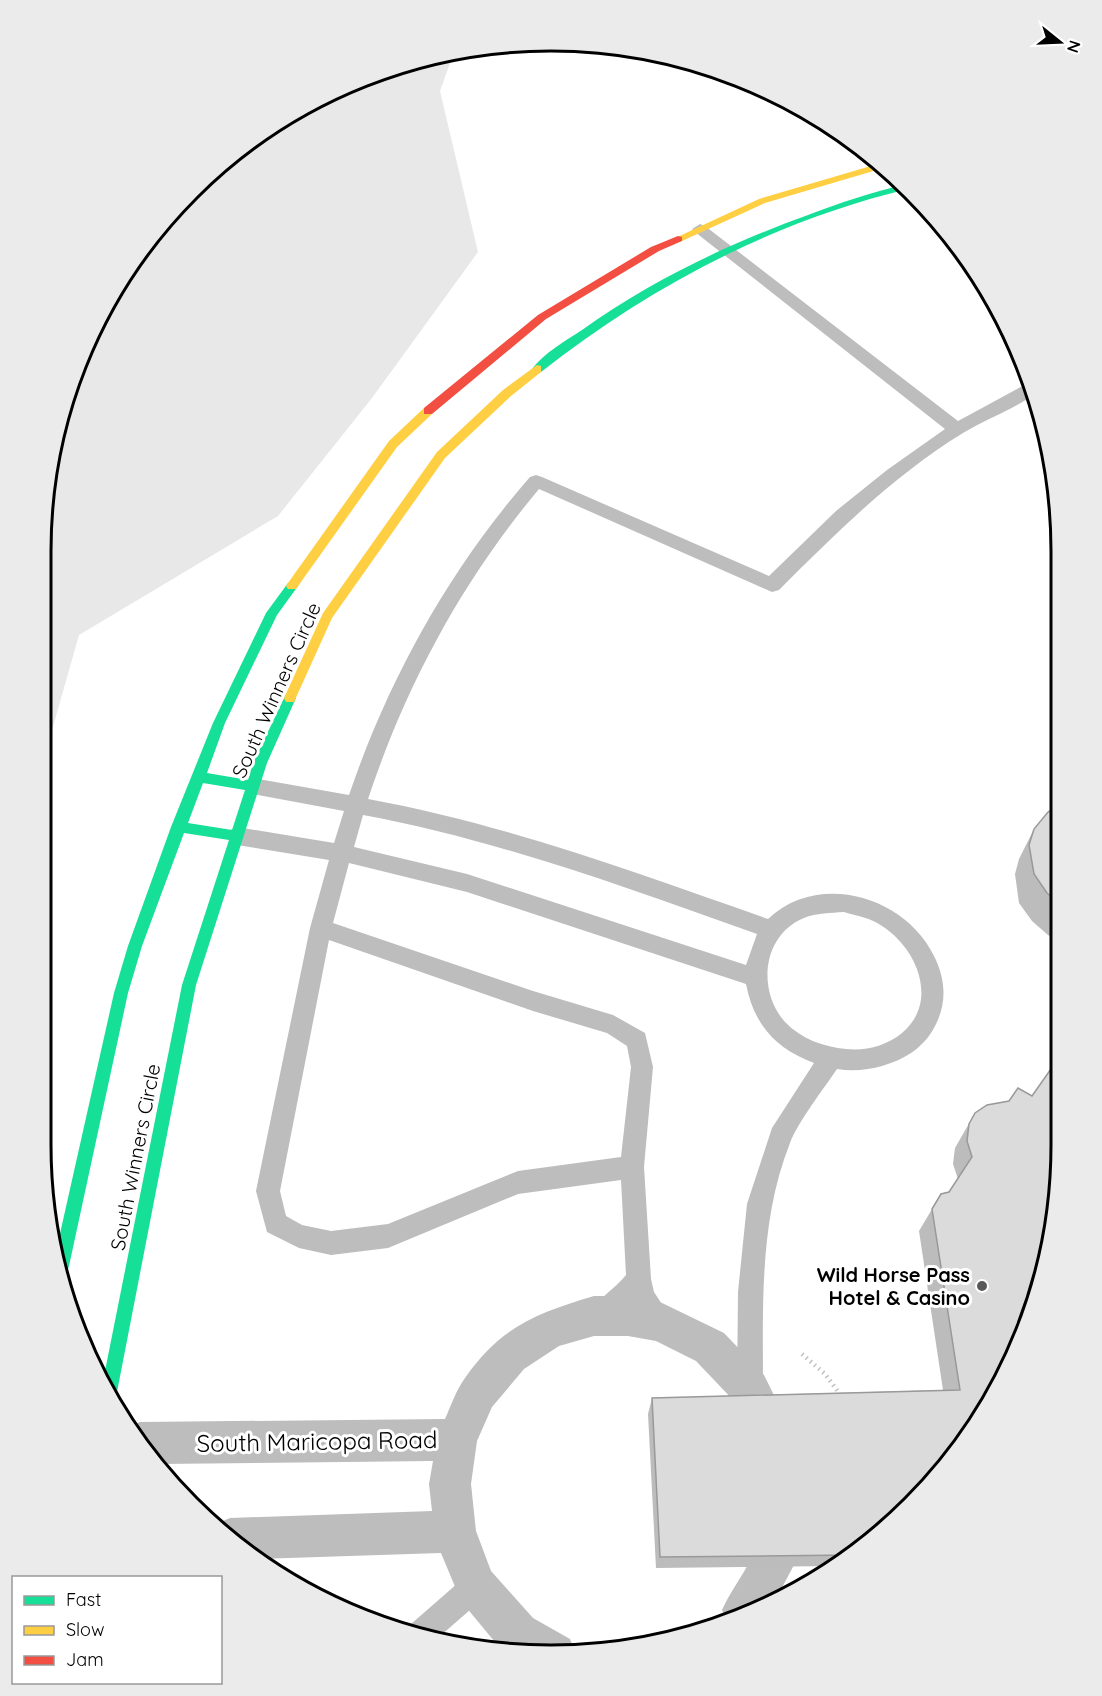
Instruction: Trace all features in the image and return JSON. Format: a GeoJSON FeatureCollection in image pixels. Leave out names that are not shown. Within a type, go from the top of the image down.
{"type":"FeatureCollection","features":[{"type":"Feature","properties":{"kind":"street","name":"South Winners Circle"},"geometry":{"type":"LineString","coordinates":[[63,1252],[121,993],[135,946],[178,827],[219,723],[272,613],[393,444],[441,398],[542,317],[655,249],[762,201],[873,168]]}},
{"type":"Feature","properties":{"kind":"street","name":"South Winners Circle"},"geometry":{"type":"LineString","coordinates":[[111,1382],[189,985],[260,763],[327,616],[441,455],[507,393],[579,334],[683,270],[772,230],[881,192],[896,189]]}},
{"type":"Feature","properties":{"kind":"street"},"geometry":{"type":"LineString","coordinates":[[198,777],[253,786]]}},
{"type":"Feature","properties":{"kind":"street"},"geometry":{"type":"LineString","coordinates":[[178,827],[237,836]]}},
{"type":"Feature","properties":{"kind":"street"},"geometry":{"type":"LineString","coordinates":[[535,1645],[516,1634],[476,1586],[464,1559],[455,1531],[450,1484],[457,1440],[478,1393],[510,1355],[549,1329],[594,1316],[628,1316],[660,1322],[710,1347],[750,1389],[777,1443],[784,1504],[772,1565],[748,1604]]}},
{"type":"Feature","properties":{"kind":"street","name":"South Maricopa Road"},"geometry":{"type":"LineString","coordinates":[[150,1443],[457,1440]]}},
{"type":"Feature","properties":{"kind":"street"},"geometry":{"type":"LineString","coordinates":[[243,1539],[455,1531]]}},
{"type":"Feature","properties":{"kind":"lane"},"geometry":{"type":"LineString","coordinates":[[700,229],[957,429]]}},
{"type":"Feature","properties":{"kind":"lane"},"geometry":{"type":"LineString","coordinates":[[632,1167],[518,1183],[388,1236],[331,1243],[299,1236],[276,1224],[268,1191],[321,928],[356,805],[371,762],[402,688],[432,628],[500,523],[536,481],[772,585],[842,516],[893,474],[957,429],[1025,392]]}},
{"type":"Feature","properties":{"kind":"lane"},"geometry":{"type":"LineString","coordinates":[[253,786],[427,818],[630,879],[771,930]]}},
{"type":"Feature","properties":{"kind":"lane"},"geometry":{"type":"LineString","coordinates":[[237,836],[343,854],[424,871],[516,899],[691,959],[755,977]]}},
{"type":"Feature","properties":{"kind":"lane"},"geometry":{"type":"LineString","coordinates":[[844,903],[872,910],[897,924],[917,943],[930,967],[934,993],[928,1018],[913,1039],[889,1054],[860,1061],[830,1059],[801,1047],[777,1028],[761,1004],[755,977],[758,952],[771,930],[791,914],[816,905],[844,903]]}},
{"type":"Feature","properties":{"kind":"lane"},"geometry":{"type":"LineString","coordinates":[[321,928],[533,1001],[613,1025],[638,1040],[642,1067],[632,1167],[639,1279],[643,1297],[660,1322]]}},
{"type":"Feature","properties":{"kind":"lane"},"geometry":{"type":"LineString","coordinates":[[750,1389],[750,1292],[759,1204],[780,1136],[830,1059]]}},
{"type":"Feature","properties":{"kind":"lane"},"geometry":{"type":"LineString","coordinates":[[594,1316],[614,1306],[629,1293],[639,1279]]}},
{"type":"Feature","properties":{"kind":"lane"},"geometry":{"type":"LineString","coordinates":[[427,1629],[476,1586]]}},
{"type":"Feature","properties":{"kind":"path"},"geometry":{"type":"LineString","coordinates":[[802,1354],[825,1374],[841,1393],[844,1401]]}},
{"type":"Feature","properties":{"kind":"shaded area"},"geometry":{"type":"Polygon","coordinates":[[[451,62],[440,91],[478,252],[372,398],[278,516],[79,635],[51,734],[52,518],[61,453],[68,422],[89,360],[118,301],[135,273],[175,221],[197,197],[221,175],[273,135],[301,118],[360,89],[422,68],[451,62]]]}},
{"type":"Feature","properties":{"kind":"building"},"geometry":{"type":"Polygon","coordinates":[[[1051,810],[1051,896],[1034,874],[1029,845],[1034,829],[1051,810]]]}},
{"type":"Feature","properties":{"kind":"building","name":"Wild Horse Pass Hotel & Casino"},"geometry":{"type":"Polygon","coordinates":[[[1051,1069],[1050,1178],[1047,1210],[1034,1274],[1013,1336],[999,1366],[967,1423],[948,1449],[905,1499],[837,1555],[660,1557],[652,1398],[960,1390],[932,1209],[941,1194],[949,1192],[972,1157],[967,1141],[969,1124],[975,1113],[987,1105],[1009,1101],[1018,1088],[1032,1096],[1051,1069]]]}},
{"type":"Feature","properties":{"kind":"traffic: fast"},"geometry":{"type":"LineString","coordinates":[[537,369],[602,320],[706,260],[781,228],[896,189]]}},
{"type":"Feature","properties":{"kind":"traffic: fast"},"geometry":{"type":"LineString","coordinates":[[64,1254],[121,993],[135,946],[219,723],[272,613],[292,586]]}},
{"type":"Feature","properties":{"kind":"traffic: fast"},"geometry":{"type":"LineString","coordinates":[[111,1382],[189,985],[260,763],[290,698]]}},
{"type":"Feature","properties":{"kind":"traffic: fast"},"geometry":{"type":"LineString","coordinates":[[198,777],[253,786]]}},
{"type":"Feature","properties":{"kind":"traffic: fast"},"geometry":{"type":"LineString","coordinates":[[178,827],[237,836]]}},
{"type":"Feature","properties":{"kind":"traffic: slow"},"geometry":{"type":"LineString","coordinates":[[678,239],[762,201],[873,168]]}},
{"type":"Feature","properties":{"kind":"traffic: slow"},"geometry":{"type":"LineString","coordinates":[[290,698],[327,616],[441,455],[507,393],[537,369]]}},
{"type":"Feature","properties":{"kind":"traffic: slow"},"geometry":{"type":"LineString","coordinates":[[292,586],[393,444],[428,411]]}},
{"type":"Feature","properties":{"kind":"traffic: jam"},"geometry":{"type":"LineString","coordinates":[[428,411],[542,317],[655,249],[678,239]]}},
{"type":"Feature","properties":{"kind":"place","name":"Wild Horse Pass Hotel & Casino"},"geometry":{"type":"Point","coordinates":[982,1286]}}]}
